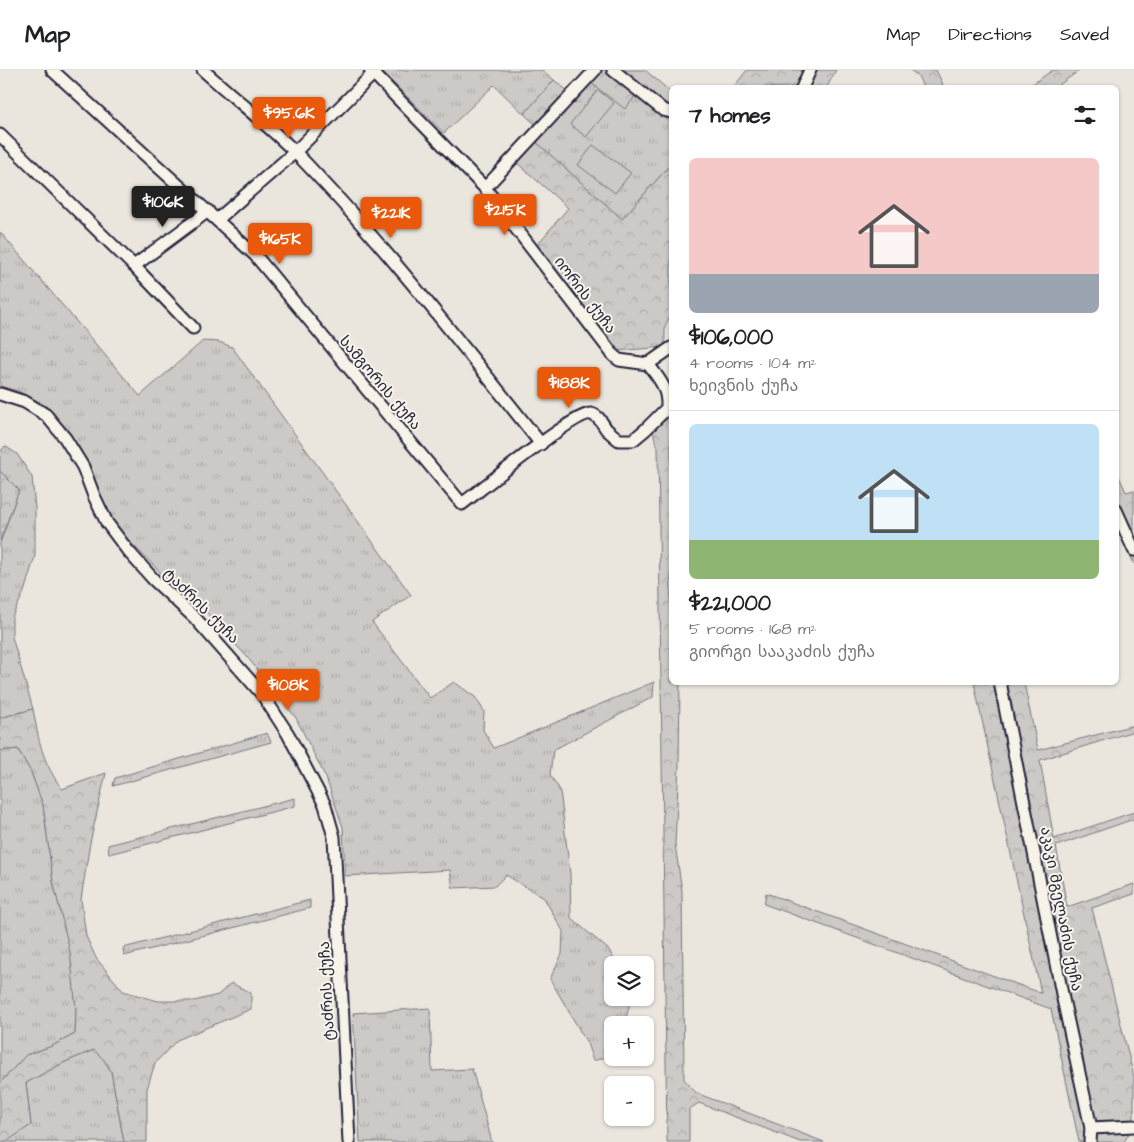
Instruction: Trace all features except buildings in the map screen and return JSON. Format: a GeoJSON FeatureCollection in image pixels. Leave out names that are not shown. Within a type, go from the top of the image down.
{"type":"FeatureCollection","features":[{"type":"Feature","properties":{"kind":"street","name":"სამგორის ქუჩა"},"geometry":{"type":"LineString","coordinates":[[52,70],[218,219],[255,255],[462,504],[540,444],[582,416],[590,414],[599,418],[619,440],[633,440],[667,408],[668,397],[662,383],[648,364]]}},
{"type":"Feature","properties":{"kind":"street"},"geometry":{"type":"LineString","coordinates":[[203,70],[294,152],[361,223],[437,313],[540,444]]}},
{"type":"Feature","properties":{"kind":"street"},"geometry":{"type":"LineString","coordinates":[[485,188],[595,70]]}},
{"type":"Feature","properties":{"kind":"street"},"geometry":{"type":"LineString","coordinates":[[613,70],[663,110],[669,112]]}},
{"type":"Feature","properties":{"kind":"street"},"geometry":{"type":"LineString","coordinates":[[803,85],[810,70]]}},
{"type":"Feature","properties":{"kind":"street"},"geometry":{"type":"LineString","coordinates":[[218,219],[294,152],[372,72]]}},
{"type":"Feature","properties":{"kind":"street","name":"იორის ქუჩა"},"geometry":{"type":"LineString","coordinates":[[372,72],[485,188],[609,351],[619,360],[648,364]]}},
{"type":"Feature","properties":{"kind":"street"},"geometry":{"type":"LineString","coordinates":[[0,135],[134,266],[193,328]]}},
{"type":"Feature","properties":{"kind":"street"},"geometry":{"type":"LineString","coordinates":[[134,266],[208,211]]}},
{"type":"Feature","properties":{"kind":"street"},"geometry":{"type":"LineString","coordinates":[[648,364],[669,349]]}},
{"type":"Feature","properties":{"kind":"street","name":"ტაძრის ქუჩა"},"geometry":{"type":"LineString","coordinates":[[0,394],[25,402],[46,415],[65,438],[83,467],[107,523],[128,552],[154,580],[195,618],[262,694],[288,734],[325,805],[334,837],[349,1142]]}},
{"type":"Feature","properties":{"kind":"street"},"geometry":{"type":"LineString","coordinates":[[1119,517],[1134,550]]}},
{"type":"Feature","properties":{"kind":"street","name":"აკაკი მგელაძის ქუჩა"},"geometry":{"type":"LineString","coordinates":[[1001,685],[1061,989],[1091,1128],[1090,1142]]}},
{"type":"Feature","properties":{"kind":"street"},"geometry":{"type":"LineString","coordinates":[[1091,1128],[1134,1126]]}},
{"type":"Feature","properties":{"kind":"green space"},"geometry":{"type":"Polygon","coordinates":[[[380,70],[542,70],[554,80],[524,114],[494,85],[444,133],[380,70]]]}},
{"type":"Feature","properties":{"kind":"green space"},"geometry":{"type":"Polygon","coordinates":[[[597,70],[605,70],[637,94],[625,109],[588,81],[597,70]]]}},
{"type":"Feature","properties":{"kind":"green space"},"geometry":{"type":"Polygon","coordinates":[[[620,70],[645,70],[669,90],[669,107],[620,70]]]}},
{"type":"Feature","properties":{"kind":"green space"},"geometry":{"type":"Polygon","coordinates":[[[747,70],[805,70],[797,85],[735,85],[747,70]]]}},
{"type":"Feature","properties":{"kind":"green space"},"geometry":{"type":"Polygon","coordinates":[[[816,70],[836,70],[828,85],[809,85],[816,70]]]}},
{"type":"Feature","properties":{"kind":"green space"},"geometry":{"type":"Polygon","coordinates":[[[910,70],[936,70],[943,85],[922,85],[918,76],[910,70]]]}},
{"type":"Feature","properties":{"kind":"green space"},"geometry":{"type":"Polygon","coordinates":[[[1053,70],[1080,70],[1059,85],[1031,85],[1053,70]]]}},
{"type":"Feature","properties":{"kind":"green space"},"geometry":{"type":"Polygon","coordinates":[[[554,80],[569,92],[537,126],[524,114],[554,80]]]}},
{"type":"Feature","properties":{"kind":"green space"},"geometry":{"type":"Polygon","coordinates":[[[588,81],[637,94],[669,121],[669,166],[622,219],[535,141],[588,81]]]}},
{"type":"Feature","properties":{"kind":"green space"},"geometry":{"type":"Polygon","coordinates":[[[598,90],[614,103],[586,137],[570,124],[598,90]]]}},
{"type":"Feature","properties":{"kind":"green space"},"geometry":{"type":"Polygon","coordinates":[[[535,141],[622,219],[669,166],[669,318],[665,326],[665,347],[615,351],[536,246],[568,208],[516,162],[535,141]]]}},
{"type":"Feature","properties":{"kind":"green space"},"geometry":{"type":"Polygon","coordinates":[[[593,145],[631,173],[615,193],[578,165],[593,145]]]}},
{"type":"Feature","properties":{"kind":"green space"},"geometry":{"type":"Polygon","coordinates":[[[0,232],[140,396],[203,341],[219,342],[232,347],[411,595],[372,622],[430,698],[454,682],[475,697],[484,711],[483,730],[494,748],[654,682],[653,697],[553,750],[550,775],[560,790],[570,874],[571,918],[609,950],[612,956],[604,956],[604,1006],[629,1006],[626,1016],[604,1016],[604,1058],[593,1061],[587,1043],[550,979],[562,954],[563,931],[544,898],[506,875],[495,886],[453,888],[450,870],[345,876],[343,827],[326,778],[296,718],[248,658],[206,612],[173,585],[121,533],[108,514],[81,451],[47,407],[18,391],[0,386],[0,232]]]}},
{"type":"Feature","properties":{"kind":"green space"},"geometry":{"type":"Polygon","coordinates":[[[669,418],[669,685],[680,685],[679,765],[675,844],[682,891],[684,1079],[696,1093],[824,1142],[800,1142],[699,1103],[689,1109],[689,1142],[667,1142],[658,448],[652,429],[669,418]]]}},
{"type":"Feature","properties":{"kind":"green space"},"geometry":{"type":"Polygon","coordinates":[[[5,446],[17,454],[32,477],[35,508],[35,556],[24,592],[12,617],[12,637],[33,709],[0,718],[0,543],[19,490],[0,471],[0,452],[5,446]]]}},
{"type":"Feature","properties":{"kind":"green space"},"geometry":{"type":"Polygon","coordinates":[[[0,471],[19,490],[0,541],[0,471]]]}},
{"type":"Feature","properties":{"kind":"green space"},"geometry":{"type":"Polygon","coordinates":[[[1119,477],[1126,492],[1134,490],[1134,564],[1119,532],[1119,477]]]}},
{"type":"Feature","properties":{"kind":"green space"},"geometry":{"type":"Polygon","coordinates":[[[974,685],[1024,685],[1038,750],[1134,725],[1134,731],[1040,760],[1054,839],[1134,812],[1134,819],[1056,846],[1067,907],[1134,884],[1134,894],[1092,908],[1134,1077],[1134,1125],[1124,1142],[1079,1142],[1051,1009],[764,904],[766,893],[1041,993],[974,685]]]}},
{"type":"Feature","properties":{"kind":"green space"},"geometry":{"type":"Polygon","coordinates":[[[33,709],[42,751],[55,779],[62,789],[106,773],[90,843],[81,899],[86,936],[96,958],[123,991],[158,1001],[194,1001],[218,995],[231,983],[251,993],[251,1009],[177,1040],[155,1063],[147,1089],[147,1142],[124,1142],[111,1071],[94,1050],[65,1062],[26,1083],[31,1125],[9,1140],[0,1142],[0,1083],[26,1055],[52,1046],[75,1034],[76,1008],[70,952],[53,881],[43,805],[31,772],[18,749],[0,751],[0,718],[33,709]]]}},
{"type":"Feature","properties":{"kind":"green space"},"geometry":{"type":"Polygon","coordinates":[[[267,733],[271,742],[113,786],[115,778],[267,733]]]}},
{"type":"Feature","properties":{"kind":"green space"},"geometry":{"type":"Polygon","coordinates":[[[18,749],[31,772],[43,805],[53,881],[71,952],[76,1008],[75,1034],[52,1046],[26,1055],[0,1083],[0,751],[18,749]]]}},
{"type":"Feature","properties":{"kind":"green space"},"geometry":{"type":"Polygon","coordinates":[[[295,798],[295,806],[109,854],[108,845],[295,798]]]}},
{"type":"Feature","properties":{"kind":"green space"},"geometry":{"type":"Polygon","coordinates":[[[310,900],[310,908],[124,956],[123,948],[310,900]]]}},
{"type":"Feature","properties":{"kind":"green space"},"geometry":{"type":"Polygon","coordinates":[[[430,1008],[432,1071],[472,1069],[492,1142],[360,1142],[353,1013],[430,1008]]]}},
{"type":"Feature","properties":{"kind":"green space"},"geometry":{"type":"Polygon","coordinates":[[[94,1050],[111,1071],[124,1142],[4,1142],[31,1125],[26,1083],[65,1062],[94,1050]]]}}]}
